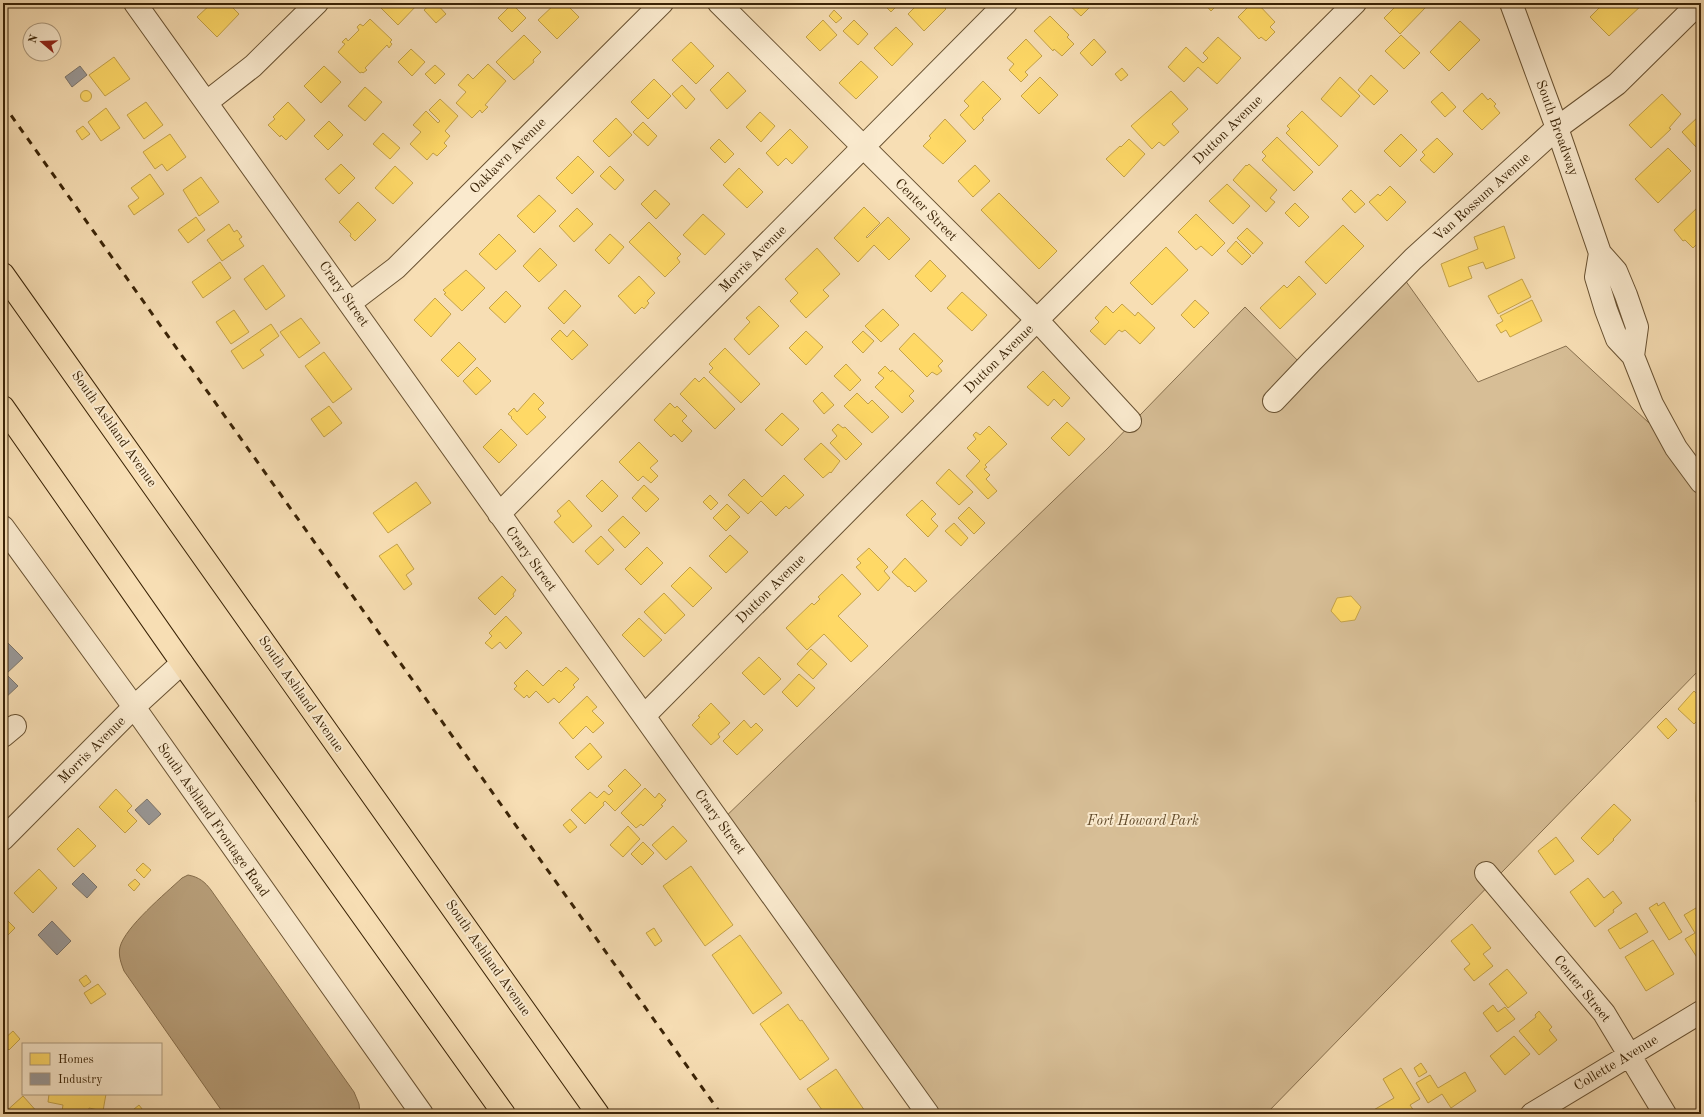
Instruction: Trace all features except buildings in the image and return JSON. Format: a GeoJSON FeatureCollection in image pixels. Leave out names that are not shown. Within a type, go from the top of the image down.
{"type":"FeatureCollection","features":[{"type":"Feature","properties":{"kind":"main road","name":"South Ashland Avenue"},"geometry":{"type":"LineString","coordinates":[[3,274],[598,1114]]}},
{"type":"Feature","properties":{"kind":"main road"},"geometry":{"type":"LineString","coordinates":[[3,279],[18,295]]}},
{"type":"Feature","properties":{"kind":"main road"},"geometry":{"type":"LineString","coordinates":[[3,407],[182,662],[504,1114]]}},
{"type":"Feature","properties":{"kind":"street","name":"Crary Street"},"geometry":{"type":"LineString","coordinates":[[135,3],[928,1114]]}},
{"type":"Feature","properties":{"kind":"street"},"geometry":{"type":"LineString","coordinates":[[207,102],[253,66],[317,3]]}},
{"type":"Feature","properties":{"kind":"street","name":"Oaklawn Avenue"},"geometry":{"type":"LineString","coordinates":[[350,303],[396,268],[662,3]]}},
{"type":"Feature","properties":{"kind":"street","name":"Center Street"},"geometry":{"type":"LineString","coordinates":[[719,3],[1037,320],[1130,421]]}},
{"type":"Feature","properties":{"kind":"street","name":"Morris Avenue"},"geometry":{"type":"LineString","coordinates":[[499,514],[1006,3]]}},
{"type":"Feature","properties":{"kind":"street","name":"Dutton Avenue"},"geometry":{"type":"LineString","coordinates":[[644,716],[1037,320],[1355,3]]}},
{"type":"Feature","properties":{"kind":"street","name":"South Broadway"},"geometry":{"type":"LineString","coordinates":[[1511,3],[1557,128],[1600,253],[1596,277],[1606,310],[1617,338],[1633,356],[1652,404],[1662,423],[1686,464],[1701,482]]}},
{"type":"Feature","properties":{"kind":"street","name":"Van Rossum Avenue"},"geometry":{"type":"LineString","coordinates":[[1274,401],[1413,259],[1557,128],[1617,84],[1699,3]]}},
{"type":"Feature","properties":{"kind":"street","name":"South Ashland Frontage Road"},"geometry":{"type":"LineString","coordinates":[[3,527],[134,707],[422,1114]]}},
{"type":"Feature","properties":{"kind":"street","name":"Morris Avenue"},"geometry":{"type":"LineString","coordinates":[[3,839],[134,707],[182,662]]}},
{"type":"Feature","properties":{"kind":"street","name":"Center Street"},"geometry":{"type":"LineString","coordinates":[[1486,873],[1604,1013],[1665,1114]]}},
{"type":"Feature","properties":{"kind":"street","name":"Collette Avenue"},"geometry":{"type":"LineString","coordinates":[[1532,1114],[1701,1012]]}},
{"type":"Feature","properties":{"kind":"green space","name":"Fort Howard Park"},"geometry":{"type":"Polygon","coordinates":[[[1400,273],[1478,382],[1566,346],[1676,448],[1701,482],[1701,668],[1266,1114],[928,1114],[720,822],[1107,449],[1245,307],[1305,368],[1400,273]]]}},
{"type":"Feature","properties":{"kind":"shaded area"},"geometry":{"type":"Polygon","coordinates":[[[188,875],[201,880],[211,890],[354,1092],[359,1104],[360,1114],[224,1114],[124,971],[119,950],[123,939],[138,920],[182,878],[188,875]]]}},
{"type":"Feature","properties":{"kind":"railway"},"geometry":{"type":"LineString","coordinates":[[3,104],[721,1114]]}}]}
